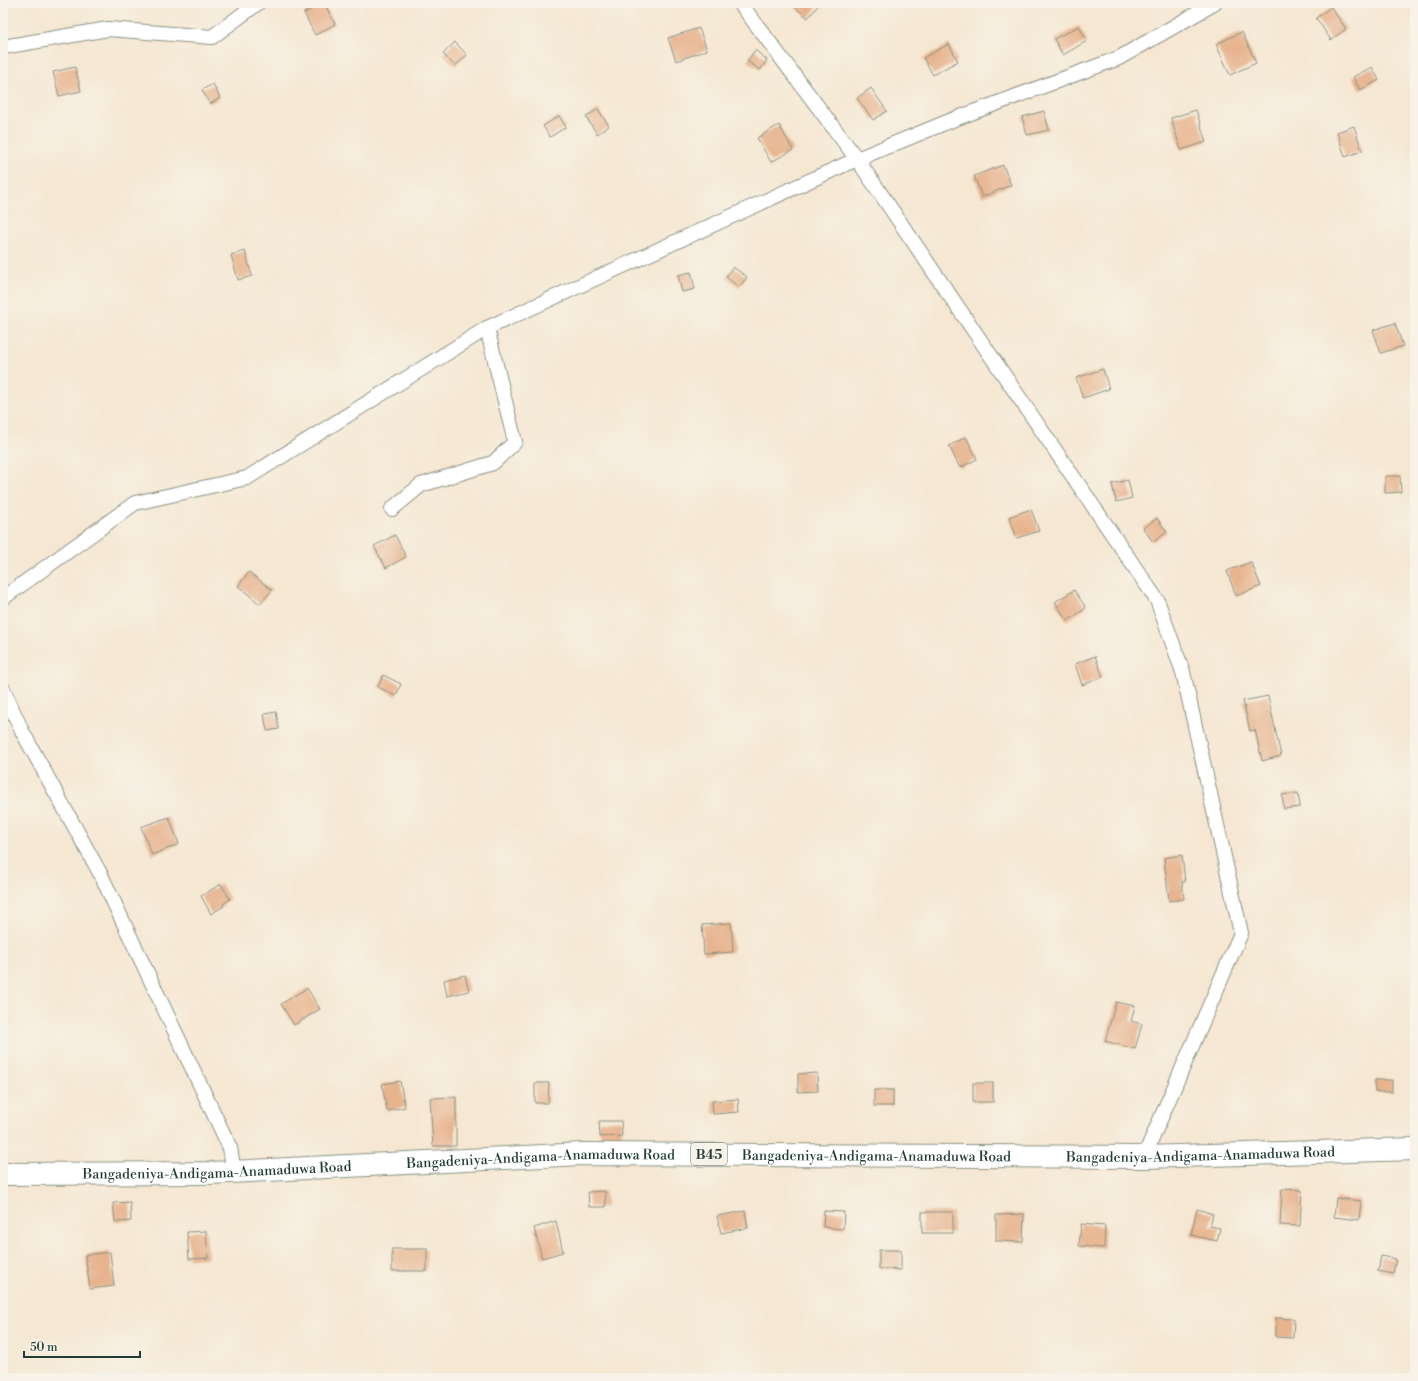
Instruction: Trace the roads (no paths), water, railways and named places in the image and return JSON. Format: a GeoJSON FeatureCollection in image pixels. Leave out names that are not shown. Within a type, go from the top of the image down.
{"type":"FeatureCollection","features":[{"type":"Feature","properties":{"kind":"main road","name":"Bangadeniya-Andigama-Anamaduwa Road"},"geometry":{"type":"LineString","coordinates":[[3,1174],[210,1173],[583,1154],[1144,1157],[1415,1149]]}},
{"type":"Feature","properties":{"kind":"street"},"geometry":{"type":"LineString","coordinates":[[3,47],[108,29],[212,37],[258,3]]}},
{"type":"Feature","properties":{"kind":"street"},"geometry":{"type":"LineString","coordinates":[[740,3],[857,159],[1157,600],[1184,672],[1241,933],[1144,1157]]}},
{"type":"Feature","properties":{"kind":"street"},"geometry":{"type":"LineString","coordinates":[[3,598],[135,503],[247,478],[487,328],[857,159],[952,120],[1120,58],[1215,3]]}},
{"type":"Feature","properties":{"kind":"street"},"geometry":{"type":"LineString","coordinates":[[392,509],[421,485],[494,463],[515,442],[487,328]]}},
{"type":"Feature","properties":{"kind":"street"},"geometry":{"type":"LineString","coordinates":[[3,689],[22,731],[100,875],[230,1148],[234,1172]]}}]}
